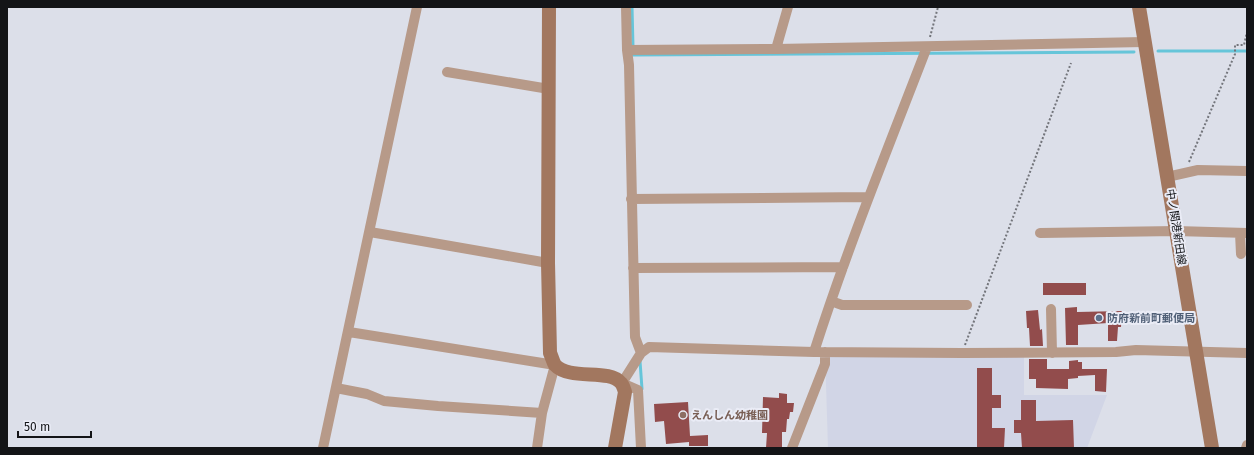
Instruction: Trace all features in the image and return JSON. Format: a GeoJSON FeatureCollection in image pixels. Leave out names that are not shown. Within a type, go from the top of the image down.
{"type":"FeatureCollection","features":[{"type":"Feature","properties":{"kind":"street"},"geometry":{"type":"LineString","coordinates":[[323,448],[349,332],[417,7]]}},
{"type":"Feature","properties":{"kind":"street"},"geometry":{"type":"LineString","coordinates":[[549,7],[548,263],[550,354],[555,364],[562,370],[573,373],[614,377],[622,383],[638,390],[641,448]]}},
{"type":"Feature","properties":{"kind":"street"},"geometry":{"type":"LineString","coordinates":[[626,7],[626,50],[629,65],[632,268],[635,337],[641,353]]}},
{"type":"Feature","properties":{"kind":"street"},"geometry":{"type":"LineString","coordinates":[[776,49],[788,7]]}},
{"type":"Feature","properties":{"kind":"street","name":"中ノ関港新田線"},"geometry":{"type":"LineString","coordinates":[[1139,7],[1212,448]]}},
{"type":"Feature","properties":{"kind":"street"},"geometry":{"type":"LineString","coordinates":[[626,50],[927,47],[1144,42]]}},
{"type":"Feature","properties":{"kind":"street"},"geometry":{"type":"LineString","coordinates":[[814,352],[868,197],[927,47]]}},
{"type":"Feature","properties":{"kind":"street"},"geometry":{"type":"LineString","coordinates":[[448,72],[549,89]]}},
{"type":"Feature","properties":{"kind":"street"},"geometry":{"type":"LineString","coordinates":[[1167,177],[1198,170],[1247,171]]}},
{"type":"Feature","properties":{"kind":"street"},"geometry":{"type":"LineString","coordinates":[[631,199],[868,197]]}},
{"type":"Feature","properties":{"kind":"street"},"geometry":{"type":"LineString","coordinates":[[1040,233],[1176,231],[1243,233],[1241,254]]}},
{"type":"Feature","properties":{"kind":"street"},"geometry":{"type":"LineString","coordinates":[[370,232],[548,263]]}},
{"type":"Feature","properties":{"kind":"street"},"geometry":{"type":"LineString","coordinates":[[632,268],[843,267]]}},
{"type":"Feature","properties":{"kind":"street"},"geometry":{"type":"LineString","coordinates":[[831,301],[842,305],[967,305]]}},
{"type":"Feature","properties":{"kind":"street"},"geometry":{"type":"LineString","coordinates":[[1050,309],[1052,353]]}},
{"type":"Feature","properties":{"kind":"street"},"geometry":{"type":"LineString","coordinates":[[349,332],[555,364]]}},
{"type":"Feature","properties":{"kind":"street"},"geometry":{"type":"LineString","coordinates":[[622,383],[641,353],[649,347],[814,352],[1052,353],[1116,352],[1136,350],[1247,353]]}},
{"type":"Feature","properties":{"kind":"street"},"geometry":{"type":"LineString","coordinates":[[792,448],[825,364],[825,352]]}},
{"type":"Feature","properties":{"kind":"street"},"geometry":{"type":"LineString","coordinates":[[537,448],[542,413],[555,364]]}},
{"type":"Feature","properties":{"kind":"street"},"geometry":{"type":"LineString","coordinates":[[615,448],[625,392],[622,383]]}},
{"type":"Feature","properties":{"kind":"street"},"geometry":{"type":"LineString","coordinates":[[336,388],[367,394],[384,401],[542,413]]}},
{"type":"Feature","properties":{"kind":"path"},"geometry":{"type":"LineString","coordinates":[[927,47],[938,7]]}},
{"type":"Feature","properties":{"kind":"path"},"geometry":{"type":"LineString","coordinates":[[1186,172],[1188,164],[1235,54],[1235,45],[1244,45],[1247,32]]}},
{"type":"Feature","properties":{"kind":"path"},"geometry":{"type":"LineString","coordinates":[[962,353],[1071,62]]}},
{"type":"Feature","properties":{"kind":"shaded area"},"geometry":{"type":"Polygon","coordinates":[[[825,352],[1024,353],[1024,395],[1107,395],[1087,448],[828,448],[825,352]]]}},
{"type":"Feature","properties":{"kind":"building"},"geometry":{"type":"Polygon","coordinates":[[[1043,283],[1086,283],[1086,295],[1043,295],[1043,283]]]}},
{"type":"Feature","properties":{"kind":"building"},"geometry":{"type":"Polygon","coordinates":[[[1077,307],[1077,312],[1122,311],[1121,327],[1118,327],[1117,341],[1108,341],[1108,323],[1078,325],[1078,345],[1066,345],[1065,308],[1077,307]]]}},
{"type":"Feature","properties":{"kind":"building"},"geometry":{"type":"Polygon","coordinates":[[[1038,310],[1040,330],[1042,329],[1043,346],[1030,346],[1026,311],[1038,310]]]}},
{"type":"Feature","properties":{"kind":"building"},"geometry":{"type":"Polygon","coordinates":[[[1029,359],[1047,359],[1047,369],[1069,369],[1069,361],[1078,360],[1078,362],[1082,362],[1082,369],[1107,369],[1106,392],[1095,391],[1095,375],[1078,376],[1078,378],[1068,379],[1068,389],[1036,388],[1036,379],[1029,379],[1029,359]]]}},
{"type":"Feature","properties":{"kind":"building"},"geometry":{"type":"Polygon","coordinates":[[[977,368],[992,368],[992,395],[1001,395],[1001,408],[992,408],[992,428],[1005,428],[1004,448],[977,448],[977,368]]]}},
{"type":"Feature","properties":{"kind":"building"},"geometry":{"type":"Polygon","coordinates":[[[779,393],[787,394],[787,403],[794,403],[793,412],[790,412],[789,419],[787,419],[786,432],[782,432],[782,448],[766,448],[767,433],[762,433],[763,397],[779,398],[779,393]]]}},
{"type":"Feature","properties":{"kind":"building"},"geometry":{"type":"Polygon","coordinates":[[[1021,400],[1036,400],[1036,421],[1073,420],[1074,448],[1022,448],[1021,433],[1014,433],[1014,420],[1021,420],[1021,400]]]}},
{"type":"Feature","properties":{"kind":"building"},"geometry":{"type":"Polygon","coordinates":[[[688,402],[690,436],[708,435],[708,446],[689,446],[689,442],[666,444],[664,421],[655,422],[654,404],[688,402]]]}},
{"type":"Feature","properties":{"kind":"waterway"},"geometry":{"type":"LineString","coordinates":[[632,7],[633,47]]}},
{"type":"Feature","properties":{"kind":"waterway"},"geometry":{"type":"LineString","coordinates":[[1158,51],[1247,51]]}},
{"type":"Feature","properties":{"kind":"waterway"},"geometry":{"type":"LineString","coordinates":[[633,55],[1134,52]]}},
{"type":"Feature","properties":{"kind":"waterway"},"geometry":{"type":"LineString","coordinates":[[640,361],[642,389]]}},
{"type":"Feature","properties":{"kind":"place","name":"防府新前町郵便局"},"geometry":{"type":"Point","coordinates":[1099,318]}},
{"type":"Feature","properties":{"kind":"place","name":"えんしん幼稚園"},"geometry":{"type":"Point","coordinates":[683,415]}}]}
